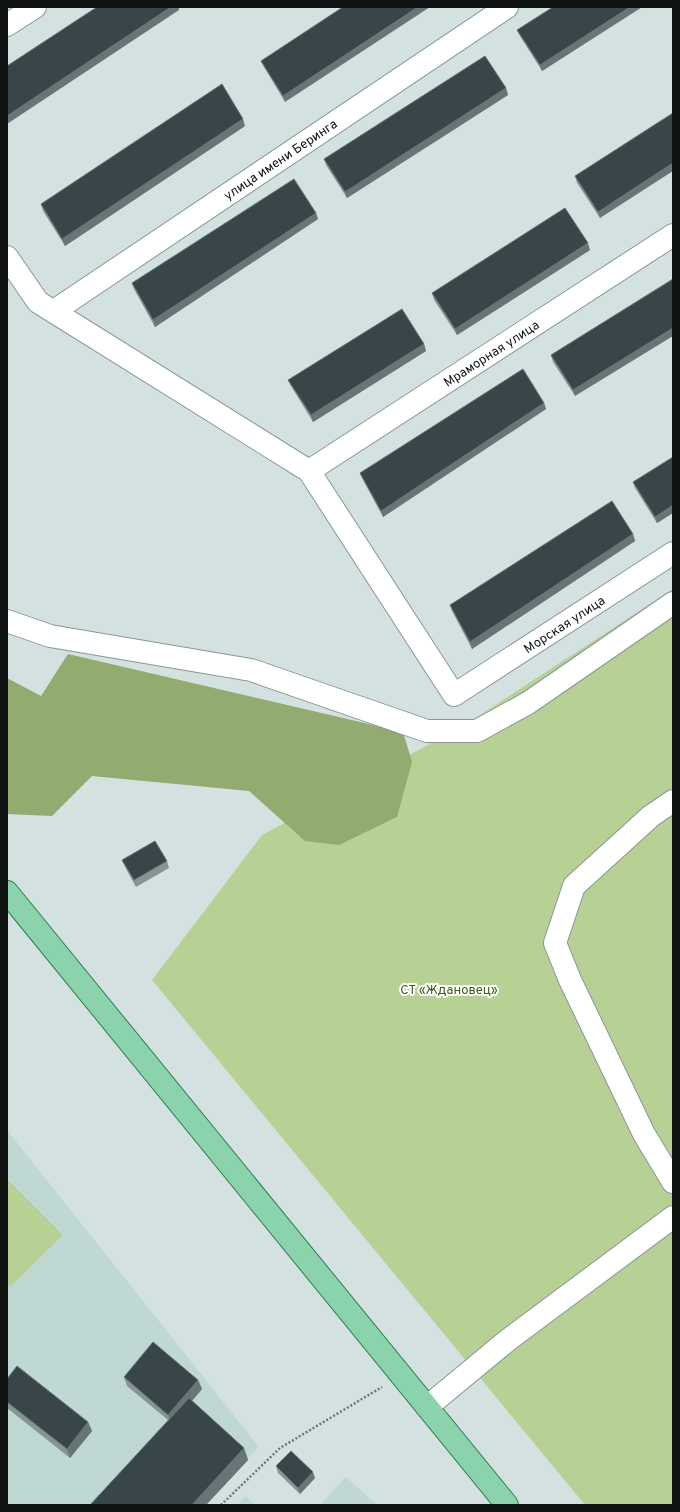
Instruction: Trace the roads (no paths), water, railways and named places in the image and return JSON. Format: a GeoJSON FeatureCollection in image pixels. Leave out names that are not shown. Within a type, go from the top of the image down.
{"type":"FeatureCollection","features":[{"type":"Feature","properties":{"kind":"main road"},"geometry":{"type":"LineString","coordinates":[[7,892],[507,1505]]}},
{"type":"Feature","properties":{"kind":"street"},"geometry":{"type":"LineString","coordinates":[[7,25],[35,7]]}},
{"type":"Feature","properties":{"kind":"street","name":"улица имени Беринга"},"geometry":{"type":"LineString","coordinates":[[54,311],[507,7]]}},
{"type":"Feature","properties":{"kind":"street","name":"Мраморная улица"},"geometry":{"type":"LineString","coordinates":[[309,471],[673,235]]}},
{"type":"Feature","properties":{"kind":"street"},"geometry":{"type":"LineString","coordinates":[[7,257],[38,302],[309,471]]}},
{"type":"Feature","properties":{"kind":"street","name":"Морская улица"},"geometry":{"type":"LineString","coordinates":[[309,471],[454,695],[673,553]]}},
{"type":"Feature","properties":{"kind":"street"},"geometry":{"type":"LineString","coordinates":[[7,621],[50,636],[250,670],[427,731],[477,731],[528,703],[673,603]]}},
{"type":"Feature","properties":{"kind":"street"},"geometry":{"type":"LineString","coordinates":[[673,801],[651,816],[574,886],[555,942],[570,980],[644,1134],[673,1182]]}},
{"type":"Feature","properties":{"kind":"street"},"geometry":{"type":"LineString","coordinates":[[427,1407],[508,1340],[673,1217]]}},
{"type":"Feature","properties":{"kind":"park label","name":"СТ «Ждановец»"},"geometry":{"type":"Point","coordinates":[449,989]}}]}
